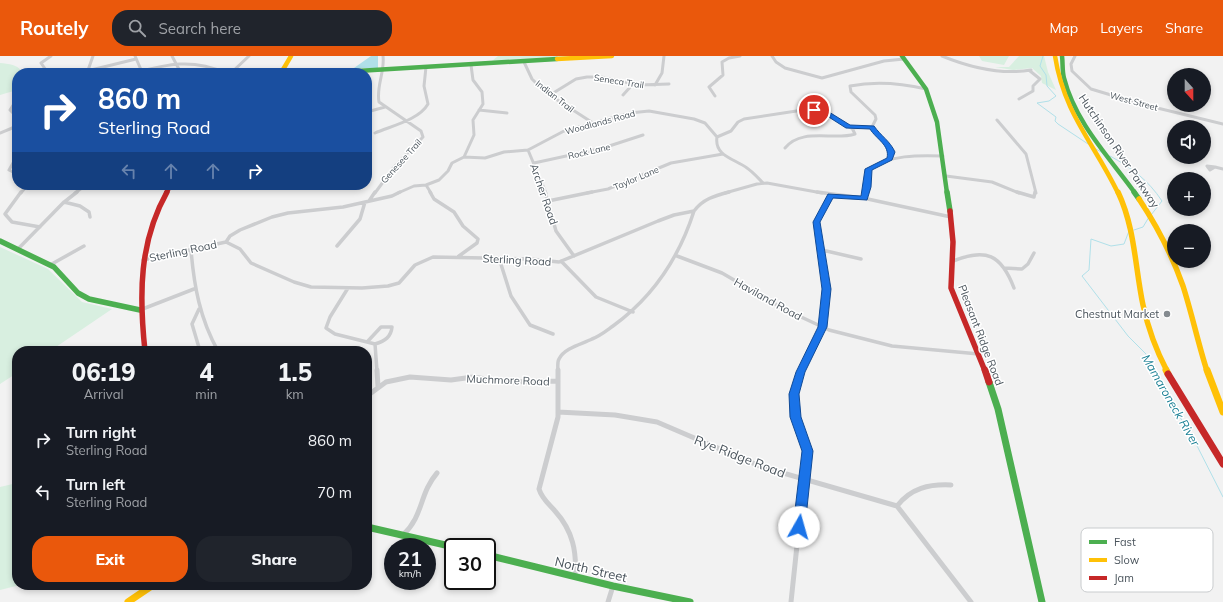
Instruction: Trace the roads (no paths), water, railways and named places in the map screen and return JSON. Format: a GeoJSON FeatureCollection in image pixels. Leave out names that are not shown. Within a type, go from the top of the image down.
{"type":"FeatureCollection","features":[{"type":"Feature","properties":{"kind":"main road"},"geometry":{"type":"LineString","coordinates":[[284,68],[291,56]]}},
{"type":"Feature","properties":{"kind":"main road"},"geometry":{"type":"LineString","coordinates":[[372,71],[612,56]]}},
{"type":"Feature","properties":{"kind":"main road","name":"Hutchinson River Parkway"},"geometry":{"type":"LineString","coordinates":[[1054,56],[1058,84],[1064,98],[1118,191],[1130,224],[1134,238],[1142,307],[1150,336],[1170,375],[1223,464]]}},
{"type":"Feature","properties":{"kind":"main road","name":"Hutchinson River Parkway"},"geometry":{"type":"LineString","coordinates":[[1062,56],[1063,75],[1070,95],[1083,119],[1147,210],[1176,267],[1186,296],[1203,366],[1223,412]]}},
{"type":"Feature","properties":{"kind":"main road","name":"Pleasant Ridge Road"},"geometry":{"type":"LineString","coordinates":[[903,58],[926,89],[937,122],[951,217],[953,261],[951,278],[953,293],[979,354],[998,409],[1042,602]]}},
{"type":"Feature","properties":{"kind":"main road"},"geometry":{"type":"LineString","coordinates":[[144,346],[140,310],[146,236],[149,226],[168,190]]}},
{"type":"Feature","properties":{"kind":"main road"},"geometry":{"type":"LineString","coordinates":[[0,241],[50,265],[83,296],[89,299],[140,310]]}},
{"type":"Feature","properties":{"kind":"main road"},"geometry":{"type":"LineString","coordinates":[[372,528],[444,545]]}},
{"type":"Feature","properties":{"kind":"main road","name":"North Street"},"geometry":{"type":"LineString","coordinates":[[496,557],[613,586],[690,602]]}},
{"type":"Feature","properties":{"kind":"main road"},"geometry":{"type":"LineString","coordinates":[[128,602],[135,600],[147,590]]}},
{"type":"Feature","properties":{"kind":"street"},"geometry":{"type":"LineString","coordinates":[[44,68],[41,63],[51,56]]}},
{"type":"Feature","properties":{"kind":"street"},"geometry":{"type":"LineString","coordinates":[[88,68],[93,56]]}},
{"type":"Feature","properties":{"kind":"street"},"geometry":{"type":"LineString","coordinates":[[172,56],[179,68]]}},
{"type":"Feature","properties":{"kind":"street"},"geometry":{"type":"LineString","coordinates":[[236,68],[249,56]]}},
{"type":"Feature","properties":{"kind":"street"},"geometry":{"type":"LineString","coordinates":[[383,56],[384,70],[378,94],[379,102],[385,107]]}},
{"type":"Feature","properties":{"kind":"street"},"geometry":{"type":"LineString","coordinates":[[656,85],[662,73],[664,56]]}},
{"type":"Feature","properties":{"kind":"street"},"geometry":{"type":"LineString","coordinates":[[715,96],[709,87],[723,75],[722,62],[729,58],[740,56]]}},
{"type":"Feature","properties":{"kind":"street"},"geometry":{"type":"LineString","coordinates":[[772,56],[776,62],[785,68],[796,69],[822,78],[884,61],[903,58]]}},
{"type":"Feature","properties":{"kind":"street"},"geometry":{"type":"LineString","coordinates":[[942,56],[954,61],[995,69],[1016,71],[1031,70],[1040,79],[1033,86],[1033,91],[1031,93],[1021,96],[1019,99]]}},
{"type":"Feature","properties":{"kind":"street","name":"West Street"},"geometry":{"type":"LineString","coordinates":[[1075,56],[1071,64],[1074,73],[1087,87],[1223,124]]}},
{"type":"Feature","properties":{"kind":"street"},"geometry":{"type":"LineString","coordinates":[[101,68],[136,58],[141,68]]}},
{"type":"Feature","properties":{"kind":"street"},"geometry":{"type":"LineString","coordinates":[[152,68],[175,59]]}},
{"type":"Feature","properties":{"kind":"street","name":"Indian Trail"},"geometry":{"type":"LineString","coordinates":[[524,62],[532,78],[550,95],[593,123]]}},
{"type":"Feature","properties":{"kind":"street"},"geometry":{"type":"LineString","coordinates":[[226,242],[230,236],[240,230],[272,216],[392,196],[414,186],[426,185],[439,180],[448,171],[452,163],[464,157],[474,135],[473,120],[483,104],[483,97],[473,80],[471,65]]}},
{"type":"Feature","properties":{"kind":"street"},"geometry":{"type":"LineString","coordinates":[[374,133],[419,113],[428,105],[424,88],[426,67]]}},
{"type":"Feature","properties":{"kind":"street","name":"Seneca Trail"},"geometry":{"type":"LineString","coordinates":[[550,95],[561,91],[574,80],[587,76],[602,76],[633,84],[669,84]]}},
{"type":"Feature","properties":{"kind":"street"},"geometry":{"type":"LineString","coordinates":[[872,127],[876,119],[875,115],[851,92],[850,86],[861,83],[894,83],[926,89]]}},
{"type":"Feature","properties":{"kind":"street"},"geometry":{"type":"LineString","coordinates":[[623,95],[633,84]]}},
{"type":"Feature","properties":{"kind":"street"},"geometry":{"type":"LineString","coordinates":[[372,111],[385,107]]}},
{"type":"Feature","properties":{"kind":"street","name":"Genesee Trail"},"geometry":{"type":"LineString","coordinates":[[367,201],[394,167],[423,137],[421,131],[385,107]]}},
{"type":"Feature","properties":{"kind":"street"},"geometry":{"type":"LineString","coordinates":[[479,110],[507,113]]}},
{"type":"Feature","properties":{"kind":"street"},"geometry":{"type":"LineString","coordinates":[[764,183],[747,167],[723,154],[717,147],[717,137],[731,131],[738,122],[744,119],[803,110],[821,111],[852,128],[872,127]]}},
{"type":"Feature","properties":{"kind":"street","name":"Woodlands Road"},"geometry":{"type":"LineString","coordinates":[[464,157],[485,158],[504,152],[528,150],[564,131],[630,113],[649,111],[703,122],[717,137]]}},
{"type":"Feature","properties":{"kind":"street"},"geometry":{"type":"LineString","coordinates":[[946,176],[992,182],[1031,197],[1036,194],[1026,154],[998,120]]}},
{"type":"Feature","properties":{"kind":"street"},"geometry":{"type":"LineString","coordinates":[[872,127],[874,132],[890,148],[892,152],[890,159]]}},
{"type":"Feature","properties":{"kind":"street"},"geometry":{"type":"LineString","coordinates":[[0,133],[12,128]]}},
{"type":"Feature","properties":{"kind":"street"},"geometry":{"type":"LineString","coordinates":[[785,148],[787,144],[794,141],[815,136],[855,134],[852,128]]}},
{"type":"Feature","properties":{"kind":"street","name":"Rock Lane"},"geometry":{"type":"LineString","coordinates":[[534,162],[603,148],[643,135]]}},
{"type":"Feature","properties":{"kind":"street","name":"Archer Road"},"geometry":{"type":"LineString","coordinates":[[528,150],[534,162],[548,201],[556,231],[574,256]]}},
{"type":"Feature","properties":{"kind":"street","name":"Taylor Lane"},"geometry":{"type":"LineString","coordinates":[[548,201],[608,189],[672,163],[723,154]]}},
{"type":"Feature","properties":{"kind":"street"},"geometry":{"type":"LineString","coordinates":[[864,198],[867,187],[868,169],[890,159],[943,156]]}},
{"type":"Feature","properties":{"kind":"street"},"geometry":{"type":"LineString","coordinates":[[1215,167],[1223,169]]}},
{"type":"Feature","properties":{"kind":"street"},"geometry":{"type":"LineString","coordinates":[[575,577],[577,558],[576,545],[560,517],[541,496],[539,489],[558,412],[558,360],[562,355],[595,338],[633,312],[655,288],[678,256],[690,226],[694,211],[700,202],[709,198],[764,183],[831,195],[864,198],[951,217]]}},
{"type":"Feature","properties":{"kind":"street"},"geometry":{"type":"LineString","coordinates":[[426,185],[434,200],[454,212],[463,226],[478,239],[477,243],[458,256]]}},
{"type":"Feature","properties":{"kind":"street"},"geometry":{"type":"LineString","coordinates":[[23,190],[5,214],[12,222],[40,227]]}},
{"type":"Feature","properties":{"kind":"street"},"geometry":{"type":"LineString","coordinates":[[18,249],[64,202],[80,190]]}},
{"type":"Feature","properties":{"kind":"street"},"geometry":{"type":"LineString","coordinates":[[791,602],[807,451],[796,417],[794,394],[800,372],[823,327],[826,289],[822,250],[817,222],[831,195]]}},
{"type":"Feature","properties":{"kind":"street"},"geometry":{"type":"LineString","coordinates":[[338,246],[360,218],[367,201]]}},
{"type":"Feature","properties":{"kind":"street"},"geometry":{"type":"LineString","coordinates":[[64,202],[86,208],[90,217]]}},
{"type":"Feature","properties":{"kind":"street","name":"Sterling Road"},"geometry":{"type":"LineString","coordinates":[[144,260],[226,242],[240,249],[251,263],[294,282],[311,286],[348,288],[394,285],[403,280],[415,265],[424,260],[441,256],[458,256],[562,261],[658,221],[674,215],[694,211]]}},
{"type":"Feature","properties":{"kind":"street"},"geometry":{"type":"LineString","coordinates":[[50,265],[84,246]]}},
{"type":"Feature","properties":{"kind":"street"},"geometry":{"type":"LineString","coordinates":[[191,250],[194,289],[199,309],[206,328],[215,346]]}},
{"type":"Feature","properties":{"kind":"street"},"geometry":{"type":"LineString","coordinates":[[822,250],[861,259]]}},
{"type":"Feature","properties":{"kind":"street"},"geometry":{"type":"LineString","coordinates":[[953,261],[971,253],[983,253],[994,257],[1004,268],[1014,288]]}},
{"type":"Feature","properties":{"kind":"street"},"geometry":{"type":"LineString","coordinates":[[1004,268],[1022,269],[1028,264],[1034,253]]}},
{"type":"Feature","properties":{"kind":"street","name":"Haviland Road"},"geometry":{"type":"LineString","coordinates":[[678,256],[722,272],[784,309],[823,327],[864,340],[892,346],[979,354]]}},
{"type":"Feature","properties":{"kind":"street"},"geometry":{"type":"LineString","coordinates":[[499,258],[511,296],[530,325],[553,334]]}},
{"type":"Feature","properties":{"kind":"street"},"geometry":{"type":"LineString","coordinates":[[562,261],[596,297],[633,312]]}},
{"type":"Feature","properties":{"kind":"street"},"geometry":{"type":"LineString","coordinates":[[348,288],[330,316],[326,328],[333,333],[368,340],[375,344]]}},
{"type":"Feature","properties":{"kind":"street"},"geometry":{"type":"LineString","coordinates":[[140,310],[194,289]]}},
{"type":"Feature","properties":{"kind":"street"},"geometry":{"type":"LineString","coordinates":[[199,309],[192,324],[199,346]]}},
{"type":"Feature","properties":{"kind":"street"},"geometry":{"type":"LineString","coordinates":[[368,340],[379,327],[392,327],[392,332],[386,339],[375,344]]}},
{"type":"Feature","properties":{"kind":"street"},"geometry":{"type":"LineString","coordinates":[[375,344],[378,387]]}},
{"type":"Feature","properties":{"kind":"street","name":"Muchmore Road"},"geometry":{"type":"LineString","coordinates":[[372,392],[386,382],[410,377],[451,380],[473,377],[505,382],[558,381]]}},
{"type":"Feature","properties":{"kind":"street","name":"Rye Ridge Road"},"geometry":{"type":"LineString","coordinates":[[558,412],[615,415],[657,422],[762,467],[897,506]]}},
{"type":"Feature","properties":{"kind":"street"},"geometry":{"type":"LineString","coordinates":[[403,535],[414,523],[428,483],[438,473]]}},
{"type":"Feature","properties":{"kind":"street"},"geometry":{"type":"LineString","coordinates":[[951,485],[934,483],[921,486],[909,493],[897,506],[971,602]]}},
{"type":"Feature","properties":{"kind":"street"},"geometry":{"type":"LineString","coordinates":[[608,602],[613,586]]}},
{"type":"Feature","properties":{"kind":"water"},"geometry":{"type":"Polygon","coordinates":[[[371,56],[378,56],[378,68],[354,68],[371,56]]]}},
{"type":"Feature","properties":{"kind":"waterway","name":"Mamaroneck River"},"geometry":{"type":"LineString","coordinates":[[1043,56],[1040,66],[1046,75],[1047,86],[1056,96],[1049,101],[1037,103],[1056,117],[1055,121],[1058,124],[1088,144]]}},
{"type":"Feature","properties":{"kind":"waterway","name":"Mamaroneck River"},"geometry":{"type":"LineString","coordinates":[[1094,148],[1103,153]]}},
{"type":"Feature","properties":{"kind":"waterway","name":"Mamaroneck River"},"geometry":{"type":"LineString","coordinates":[[1110,156],[1139,175],[1162,201],[1151,215]]}},
{"type":"Feature","properties":{"kind":"waterway","name":"Mamaroneck River"},"geometry":{"type":"LineString","coordinates":[[1134,230],[1143,227],[1149,217]]}},
{"type":"Feature","properties":{"kind":"waterway","name":"Mamaroneck River"},"geometry":{"type":"LineString","coordinates":[[1129,231],[1124,244],[1111,246],[1091,239],[1089,270],[1082,276],[1128,336],[1146,354],[1160,386],[1192,436],[1223,497]]}},
{"type":"Feature","properties":{"kind":"place","name":"Chestnut Market"},"geometry":{"type":"Point","coordinates":[1167,314]}}]}
